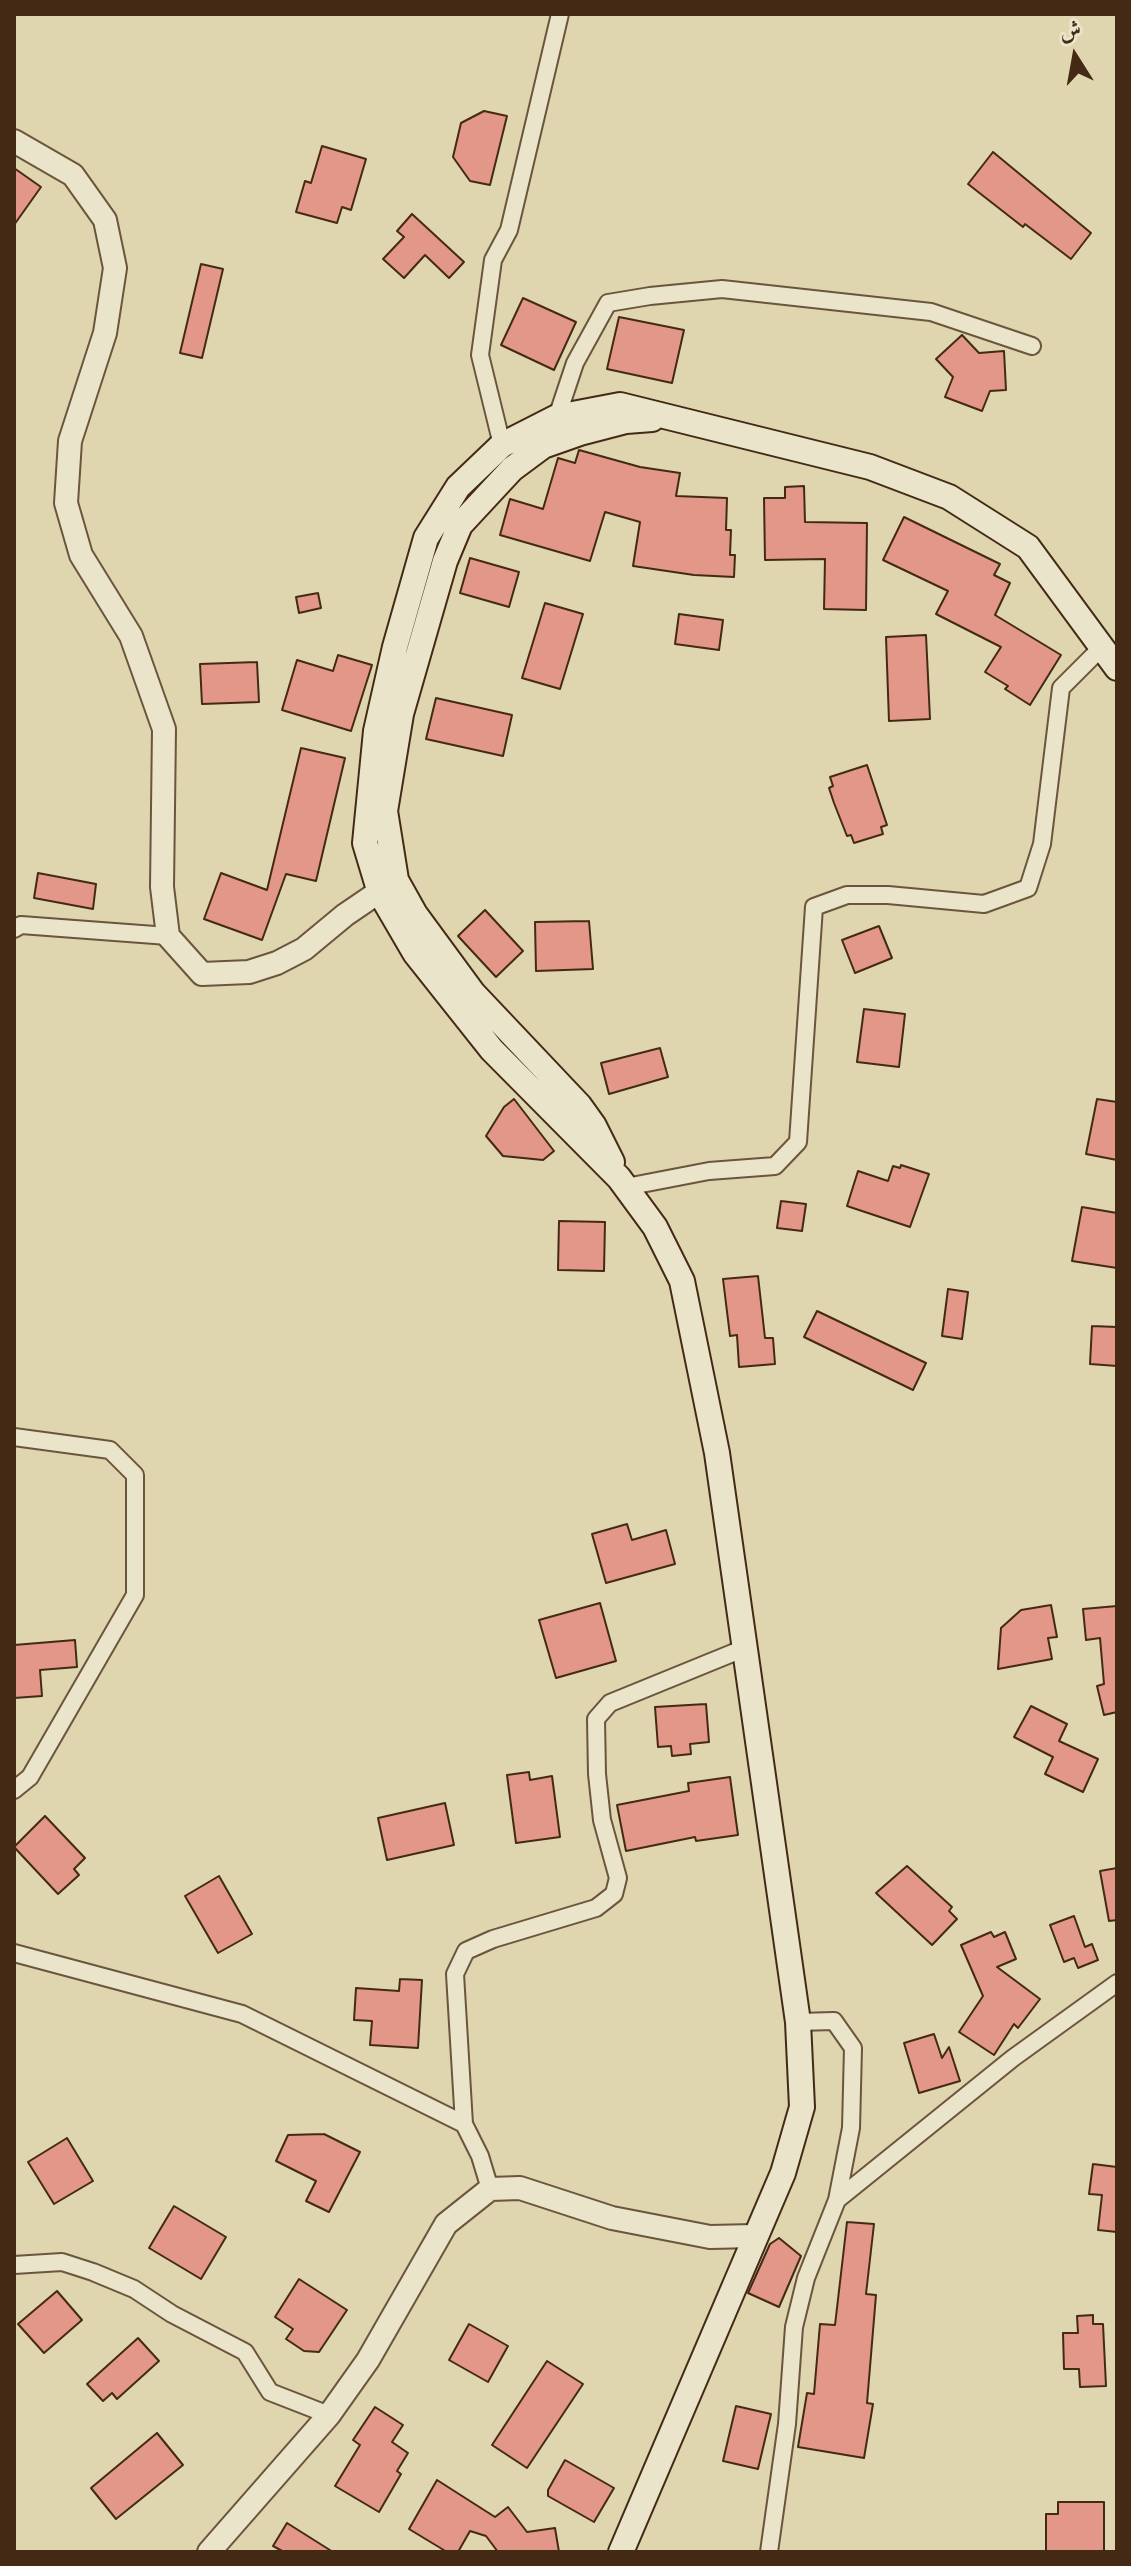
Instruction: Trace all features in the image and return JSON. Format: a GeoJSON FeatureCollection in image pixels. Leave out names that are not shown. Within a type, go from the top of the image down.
{"type":"FeatureCollection","features":[{"type":"Feature","properties":{"kind":"main road"},"geometry":{"type":"LineString","coordinates":[[621,2552],[783,2173],[802,2107],[798,2022],[717,1453],[682,1281],[655,1227],[623,1183],[492,1050],[415,953],[388,887],[365,843],[376,731],[395,647],[426,538],[458,487],[502,445],[557,417],[620,405],[870,467],[949,497],[1028,547],[1117,668]]}},
{"type":"Feature","properties":{"kind":"main road"},"geometry":{"type":"LineString","coordinates":[[388,887],[385,811],[401,714],[445,561],[460,525],[512,469],[543,446],[626,421],[674,417]]}},
{"type":"Feature","properties":{"kind":"street"},"geometry":{"type":"LineString","coordinates":[[502,445],[480,355],[493,260],[509,230],[560,14]]}},
{"type":"Feature","properties":{"kind":"street"},"geometry":{"type":"LineString","coordinates":[[14,141],[73,175],[105,220],[115,268],[105,333],[70,441],[66,503],[81,555],[131,636],[164,729],[165,846],[162,887],[168,936],[202,974],[249,972],[277,963],[304,949],[345,915],[388,887]]}},
{"type":"Feature","properties":{"kind":"street"},"geometry":{"type":"LineString","coordinates":[[557,417],[575,363],[608,303],[650,296],[722,289],[931,312],[1032,346]]}},
{"type":"Feature","properties":{"kind":"street"},"geometry":{"type":"LineString","coordinates":[[623,1183],[775,1166],[798,1142],[814,907],[847,895],[888,895],[984,904],[1028,888],[1042,844],[1061,688],[1102,647]]}},
{"type":"Feature","properties":{"kind":"street"},"geometry":{"type":"LineString","coordinates":[[14,929],[21,925],[168,936]]}},
{"type":"Feature","properties":{"kind":"street"},"geometry":{"type":"LineString","coordinates":[[14,1437],[110,1450],[135,1475],[135,1595],[30,1777],[14,1790]]}},
{"type":"Feature","properties":{"kind":"street"},"geometry":{"type":"LineString","coordinates":[[490,2189],[480,2156],[464,2124],[455,1974],[466,1951],[493,1939],[596,1908],[614,1894],[618,1878],[602,1820],[596,1719],[610,1703],[745,1648]]}},
{"type":"Feature","properties":{"kind":"street"},"geometry":{"type":"LineString","coordinates":[[14,1953],[242,2014],[464,2124]]}},
{"type":"Feature","properties":{"kind":"street"},"geometry":{"type":"LineString","coordinates":[[837,2200],[1013,2058],[1117,1983]]}},
{"type":"Feature","properties":{"kind":"street"},"geometry":{"type":"LineString","coordinates":[[769,2552],[787,2424],[794,2327],[806,2278],[837,2200],[851,2128],[853,2048],[834,2021],[798,2022]]}},
{"type":"Feature","properties":{"kind":"street"},"geometry":{"type":"LineString","coordinates":[[209,2552],[329,2415],[384,2333],[446,2224],[490,2189],[520,2188],[612,2218],[710,2237],[754,2236]]}},
{"type":"Feature","properties":{"kind":"street"},"geometry":{"type":"LineString","coordinates":[[14,2265],[62,2262],[134,2289],[172,2314],[245,2352],[270,2392],[329,2415]]}},
{"type":"Feature","properties":{"kind":"building"},"geometry":{"type":"Polygon","coordinates":[[[484,111],[507,116],[490,185],[470,181],[453,157],[461,123],[484,111]]]}},
{"type":"Feature","properties":{"kind":"building"},"geometry":{"type":"Polygon","coordinates":[[[322,146],[366,159],[351,210],[342,207],[337,223],[296,212],[305,181],[311,183],[322,146]]]}},
{"type":"Feature","properties":{"kind":"building"},"geometry":{"type":"Polygon","coordinates":[[[993,152],[1091,233],[1071,259],[968,184],[993,152]]]}},
{"type":"Feature","properties":{"kind":"building"},"geometry":{"type":"Polygon","coordinates":[[[14,168],[41,187],[14,225],[14,168]]]}},
{"type":"Feature","properties":{"kind":"building"},"geometry":{"type":"Polygon","coordinates":[[[412,214],[464,262],[449,278],[425,255],[404,278],[383,259],[404,237],[397,231],[412,214]]]}},
{"type":"Feature","properties":{"kind":"building"},"geometry":{"type":"Polygon","coordinates":[[[201,264],[223,269],[202,358],[180,353],[201,264]]]}},
{"type":"Feature","properties":{"kind":"building"},"geometry":{"type":"Polygon","coordinates":[[[523,298],[576,322],[554,370],[501,345],[523,298]]]}},
{"type":"Feature","properties":{"kind":"building"},"geometry":{"type":"Polygon","coordinates":[[[619,317],[684,330],[672,383],[607,369],[619,317]]]}},
{"type":"Feature","properties":{"kind":"building"},"geometry":{"type":"Polygon","coordinates":[[[962,335],[979,353],[1004,351],[1006,390],[990,391],[982,411],[945,397],[953,377],[936,359],[962,335]]]}},
{"type":"Feature","properties":{"kind":"building"},"geometry":{"type":"Polygon","coordinates":[[[579,450],[640,467],[680,473],[676,496],[727,498],[726,530],[731,530],[730,555],[735,555],[734,577],[633,566],[640,522],[605,512],[590,561],[500,535],[510,499],[543,509],[558,458],[575,463],[579,450]]]}},
{"type":"Feature","properties":{"kind":"building"},"geometry":{"type":"Polygon","coordinates":[[[804,486],[805,522],[867,523],[866,610],[824,609],[825,559],[765,560],[764,498],[785,498],[785,487],[804,486]]]}},
{"type":"Feature","properties":{"kind":"building"},"geometry":{"type":"Polygon","coordinates":[[[904,517],[1000,564],[994,575],[1010,583],[995,615],[1061,655],[1030,705],[985,672],[1001,647],[936,614],[948,591],[883,560],[904,517]]]}},
{"type":"Feature","properties":{"kind":"building"},"geometry":{"type":"Polygon","coordinates":[[[470,558],[519,572],[509,607],[460,593],[470,558]]]}},
{"type":"Feature","properties":{"kind":"building"},"geometry":{"type":"Polygon","coordinates":[[[318,593],[321,608],[299,613],[296,597],[318,593]]]}},
{"type":"Feature","properties":{"kind":"building"},"geometry":{"type":"Polygon","coordinates":[[[545,603],[583,614],[560,689],[522,678],[545,603]]]}},
{"type":"Feature","properties":{"kind":"building"},"geometry":{"type":"Polygon","coordinates":[[[679,614],[723,620],[719,650],[675,644],[679,614]]]}},
{"type":"Feature","properties":{"kind":"building"},"geometry":{"type":"Polygon","coordinates":[[[926,635],[930,719],[889,721],[886,637],[926,635]]]}},
{"type":"Feature","properties":{"kind":"building"},"geometry":{"type":"Polygon","coordinates":[[[338,655],[372,665],[351,731],[282,710],[297,660],[333,671],[338,655]]]}},
{"type":"Feature","properties":{"kind":"building"},"geometry":{"type":"Polygon","coordinates":[[[257,662],[259,702],[202,704],[200,664],[257,662]]]}},
{"type":"Feature","properties":{"kind":"building"},"geometry":{"type":"Polygon","coordinates":[[[436,698],[512,715],[503,756],[426,739],[436,698]]]}},
{"type":"Feature","properties":{"kind":"building"},"geometry":{"type":"Polygon","coordinates":[[[301,748],[345,758],[316,881],[286,874],[262,940],[204,919],[221,873],[267,890],[301,748]]]}},
{"type":"Feature","properties":{"kind":"building"},"geometry":{"type":"Polygon","coordinates":[[[867,765],[887,825],[881,827],[883,834],[854,843],[851,835],[847,836],[834,803],[829,788],[833,786],[830,777],[867,765]]]}},
{"type":"Feature","properties":{"kind":"building"},"geometry":{"type":"Polygon","coordinates":[[[38,873],[96,884],[93,909],[34,898],[38,873]]]}},
{"type":"Feature","properties":{"kind":"building"},"geometry":{"type":"Polygon","coordinates":[[[485,910],[523,951],[496,977],[458,936],[485,910]]]}},
{"type":"Feature","properties":{"kind":"building"},"geometry":{"type":"Polygon","coordinates":[[[589,921],[593,969],[536,971],[535,922],[589,921]]]}},
{"type":"Feature","properties":{"kind":"building"},"geometry":{"type":"Polygon","coordinates":[[[879,926],[892,958],[855,973],[842,940],[879,926]]]}},
{"type":"Feature","properties":{"kind":"building"},"geometry":{"type":"Polygon","coordinates":[[[864,1009],[905,1014],[899,1067],[857,1062],[864,1009]]]}},
{"type":"Feature","properties":{"kind":"building"},"geometry":{"type":"Polygon","coordinates":[[[660,1048],[668,1077],[609,1094],[601,1063],[660,1048]]]}},
{"type":"Feature","properties":{"kind":"building"},"geometry":{"type":"Polygon","coordinates":[[[514,1099],[554,1151],[543,1160],[503,1156],[486,1136],[504,1107],[514,1099]]]}},
{"type":"Feature","properties":{"kind":"building"},"geometry":{"type":"Polygon","coordinates":[[[1097,1099],[1117,1102],[1117,1160],[1086,1154],[1097,1099]]]}},
{"type":"Feature","properties":{"kind":"building"},"geometry":{"type":"Polygon","coordinates":[[[901,1165],[929,1174],[910,1227],[847,1206],[858,1171],[888,1181],[893,1166],[900,1168],[901,1165]]]}},
{"type":"Feature","properties":{"kind":"building"},"geometry":{"type":"Polygon","coordinates":[[[781,1201],[806,1204],[802,1231],[777,1228],[781,1201]]]}},
{"type":"Feature","properties":{"kind":"building"},"geometry":{"type":"Polygon","coordinates":[[[1082,1207],[1117,1213],[1117,1268],[1072,1261],[1082,1207]]]}},
{"type":"Feature","properties":{"kind":"building"},"geometry":{"type":"Polygon","coordinates":[[[559,1221],[605,1222],[604,1271],[558,1270],[559,1221]]]}},
{"type":"Feature","properties":{"kind":"building"},"geometry":{"type":"Polygon","coordinates":[[[758,1276],[765,1338],[773,1338],[775,1364],[739,1367],[737,1335],[730,1336],[723,1279],[758,1276]]]}},
{"type":"Feature","properties":{"kind":"building"},"geometry":{"type":"Polygon","coordinates":[[[948,1289],[968,1292],[962,1339],[942,1336],[948,1289]]]}},
{"type":"Feature","properties":{"kind":"building"},"geometry":{"type":"Polygon","coordinates":[[[817,1311],[926,1363],[913,1390],[804,1337],[817,1311]]]}},
{"type":"Feature","properties":{"kind":"building"},"geometry":{"type":"Polygon","coordinates":[[[1092,1326],[1117,1327],[1117,1366],[1090,1364],[1092,1326]]]}},
{"type":"Feature","properties":{"kind":"building"},"geometry":{"type":"Polygon","coordinates":[[[627,1524],[632,1540],[666,1530],[675,1564],[606,1583],[592,1534],[627,1524]]]}},
{"type":"Feature","properties":{"kind":"building"},"geometry":{"type":"Polygon","coordinates":[[[600,1603],[616,1661],[556,1678],[539,1620],[600,1603]]]}},
{"type":"Feature","properties":{"kind":"building"},"geometry":{"type":"Polygon","coordinates":[[[1051,1605],[1057,1637],[1048,1638],[1052,1659],[998,1669],[1001,1628],[1021,1610],[1051,1605]]]}},
{"type":"Feature","properties":{"kind":"building"},"geometry":{"type":"Polygon","coordinates":[[[1117,1606],[1117,1712],[1104,1715],[1097,1686],[1104,1684],[1100,1638],[1086,1640],[1083,1609],[1117,1606]]]}},
{"type":"Feature","properties":{"kind":"building"},"geometry":{"type":"Polygon","coordinates":[[[75,1640],[77,1667],[40,1670],[42,1696],[14,1698],[14,1645],[75,1640]]]}},
{"type":"Feature","properties":{"kind":"building"},"geometry":{"type":"Polygon","coordinates":[[[706,1704],[709,1742],[690,1744],[691,1754],[672,1756],[671,1746],[658,1747],[655,1707],[706,1704]]]}},
{"type":"Feature","properties":{"kind":"building"},"geometry":{"type":"Polygon","coordinates":[[[1031,1706],[1067,1724],[1059,1741],[1098,1759],[1083,1792],[1045,1774],[1053,1757],[1014,1737],[1031,1706]]]}},
{"type":"Feature","properties":{"kind":"building"},"geometry":{"type":"Polygon","coordinates":[[[529,1772],[530,1780],[552,1776],[560,1837],[516,1843],[507,1775],[529,1772]]]}},
{"type":"Feature","properties":{"kind":"building"},"geometry":{"type":"Polygon","coordinates":[[[730,1777],[738,1835],[696,1841],[695,1837],[626,1851],[617,1805],[689,1791],[688,1783],[730,1777]]]}},
{"type":"Feature","properties":{"kind":"building"},"geometry":{"type":"Polygon","coordinates":[[[445,1803],[454,1845],[387,1860],[378,1818],[445,1803]]]}},
{"type":"Feature","properties":{"kind":"building"},"geometry":{"type":"Polygon","coordinates":[[[45,1816],[85,1858],[74,1869],[79,1875],[58,1894],[14,1847],[45,1816]]]}},
{"type":"Feature","properties":{"kind":"building"},"geometry":{"type":"Polygon","coordinates":[[[907,1866],[952,1907],[949,1911],[957,1919],[932,1945],[876,1893],[907,1866]]]}},
{"type":"Feature","properties":{"kind":"building"},"geometry":{"type":"Polygon","coordinates":[[[1117,1868],[1117,1920],[1109,1921],[1100,1871],[1117,1868]]]}},
{"type":"Feature","properties":{"kind":"building"},"geometry":{"type":"Polygon","coordinates":[[[219,1876],[252,1934],[218,1953],[185,1896],[219,1876]]]}},
{"type":"Feature","properties":{"kind":"building"},"geometry":{"type":"Polygon","coordinates":[[[1074,1916],[1085,1947],[1092,1944],[1098,1960],[1078,1968],[1074,1958],[1064,1962],[1050,1925],[1074,1916]]]}},
{"type":"Feature","properties":{"kind":"building"},"geometry":{"type":"Polygon","coordinates":[[[991,1932],[994,1937],[1005,1932],[1016,1959],[997,1967],[1040,1999],[1018,2028],[1014,2024],[994,2055],[959,2032],[983,1996],[961,1945],[991,1932]]]}},
{"type":"Feature","properties":{"kind":"building"},"geometry":{"type":"Polygon","coordinates":[[[400,1979],[422,1980],[418,2048],[370,2045],[372,2021],[354,2020],[356,1988],[399,1991],[400,1979]]]}},
{"type":"Feature","properties":{"kind":"building"},"geometry":{"type":"Polygon","coordinates":[[[934,2034],[942,2058],[949,2047],[960,2081],[919,2093],[904,2043],[934,2034]]]}},
{"type":"Feature","properties":{"kind":"building"},"geometry":{"type":"Polygon","coordinates":[[[324,2134],[360,2152],[329,2212],[306,2201],[316,2181],[276,2161],[288,2135],[324,2134]]]}},
{"type":"Feature","properties":{"kind":"building"},"geometry":{"type":"Polygon","coordinates":[[[67,2138],[93,2181],[54,2204],[28,2162],[67,2138]]]}},
{"type":"Feature","properties":{"kind":"building"},"geometry":{"type":"Polygon","coordinates":[[[1093,2164],[1117,2167],[1117,2232],[1098,2230],[1102,2195],[1089,2194],[1093,2164]]]}},
{"type":"Feature","properties":{"kind":"building"},"geometry":{"type":"Polygon","coordinates":[[[174,2206],[226,2237],[201,2279],[149,2248],[174,2206]]]}},
{"type":"Feature","properties":{"kind":"building"},"geometry":{"type":"Polygon","coordinates":[[[847,2222],[874,2224],[866,2294],[876,2295],[867,2403],[873,2404],[864,2458],[798,2447],[807,2393],[814,2394],[820,2324],[835,2325],[847,2222]]]}},
{"type":"Feature","properties":{"kind":"building"},"geometry":{"type":"Polygon","coordinates":[[[779,2238],[801,2256],[779,2307],[748,2293],[770,2244],[779,2238]]]}},
{"type":"Feature","properties":{"kind":"building"},"geometry":{"type":"Polygon","coordinates":[[[299,2279],[347,2310],[319,2352],[304,2351],[286,2339],[293,2329],[275,2317],[299,2279]]]}},
{"type":"Feature","properties":{"kind":"building"},"geometry":{"type":"Polygon","coordinates":[[[57,2291],[82,2320],[44,2353],[18,2324],[57,2291]]]}},
{"type":"Feature","properties":{"kind":"building"},"geometry":{"type":"Polygon","coordinates":[[[1093,2315],[1093,2324],[1103,2324],[1106,2386],[1080,2387],[1079,2369],[1064,2369],[1063,2333],[1078,2333],[1077,2316],[1093,2315]]]}},
{"type":"Feature","properties":{"kind":"building"},"geometry":{"type":"Polygon","coordinates":[[[469,2324],[508,2346],[488,2382],[449,2360],[469,2324]]]}},
{"type":"Feature","properties":{"kind":"building"},"geometry":{"type":"Polygon","coordinates":[[[138,2338],[159,2361],[117,2399],[112,2393],[103,2401],[87,2384],[138,2338]]]}},
{"type":"Feature","properties":{"kind":"building"},"geometry":{"type":"Polygon","coordinates":[[[547,2361],[583,2384],[527,2468],[492,2445],[547,2361]]]}},
{"type":"Feature","properties":{"kind":"building"},"geometry":{"type":"Polygon","coordinates":[[[736,2406],[771,2414],[758,2469],[723,2461],[736,2406]]]}},
{"type":"Feature","properties":{"kind":"building"},"geometry":{"type":"Polygon","coordinates":[[[375,2407],[403,2425],[392,2442],[408,2453],[397,2471],[401,2474],[379,2512],[335,2486],[360,2445],[353,2440],[375,2407]]]}},
{"type":"Feature","properties":{"kind":"building"},"geometry":{"type":"Polygon","coordinates":[[[157,2433],[183,2465],[116,2519],[91,2488],[157,2433]]]}},
{"type":"Feature","properties":{"kind":"building"},"geometry":{"type":"Polygon","coordinates":[[[565,2460],[614,2488],[594,2522],[548,2496],[548,2490],[565,2460]]]}},
{"type":"Feature","properties":{"kind":"building"},"geometry":{"type":"Polygon","coordinates":[[[437,2480],[495,2517],[508,2507],[527,2532],[555,2528],[559,2552],[498,2552],[486,2536],[470,2531],[458,2552],[447,2552],[409,2529],[437,2480]]]}},
{"type":"Feature","properties":{"kind":"building"},"geometry":{"type":"Polygon","coordinates":[[[1058,2502],[1104,2502],[1104,2552],[1046,2552],[1046,2514],[1058,2514],[1058,2502]]]}},
{"type":"Feature","properties":{"kind":"building"},"geometry":{"type":"Polygon","coordinates":[[[287,2523],[333,2552],[284,2552],[273,2546],[287,2523]]]}}]}
